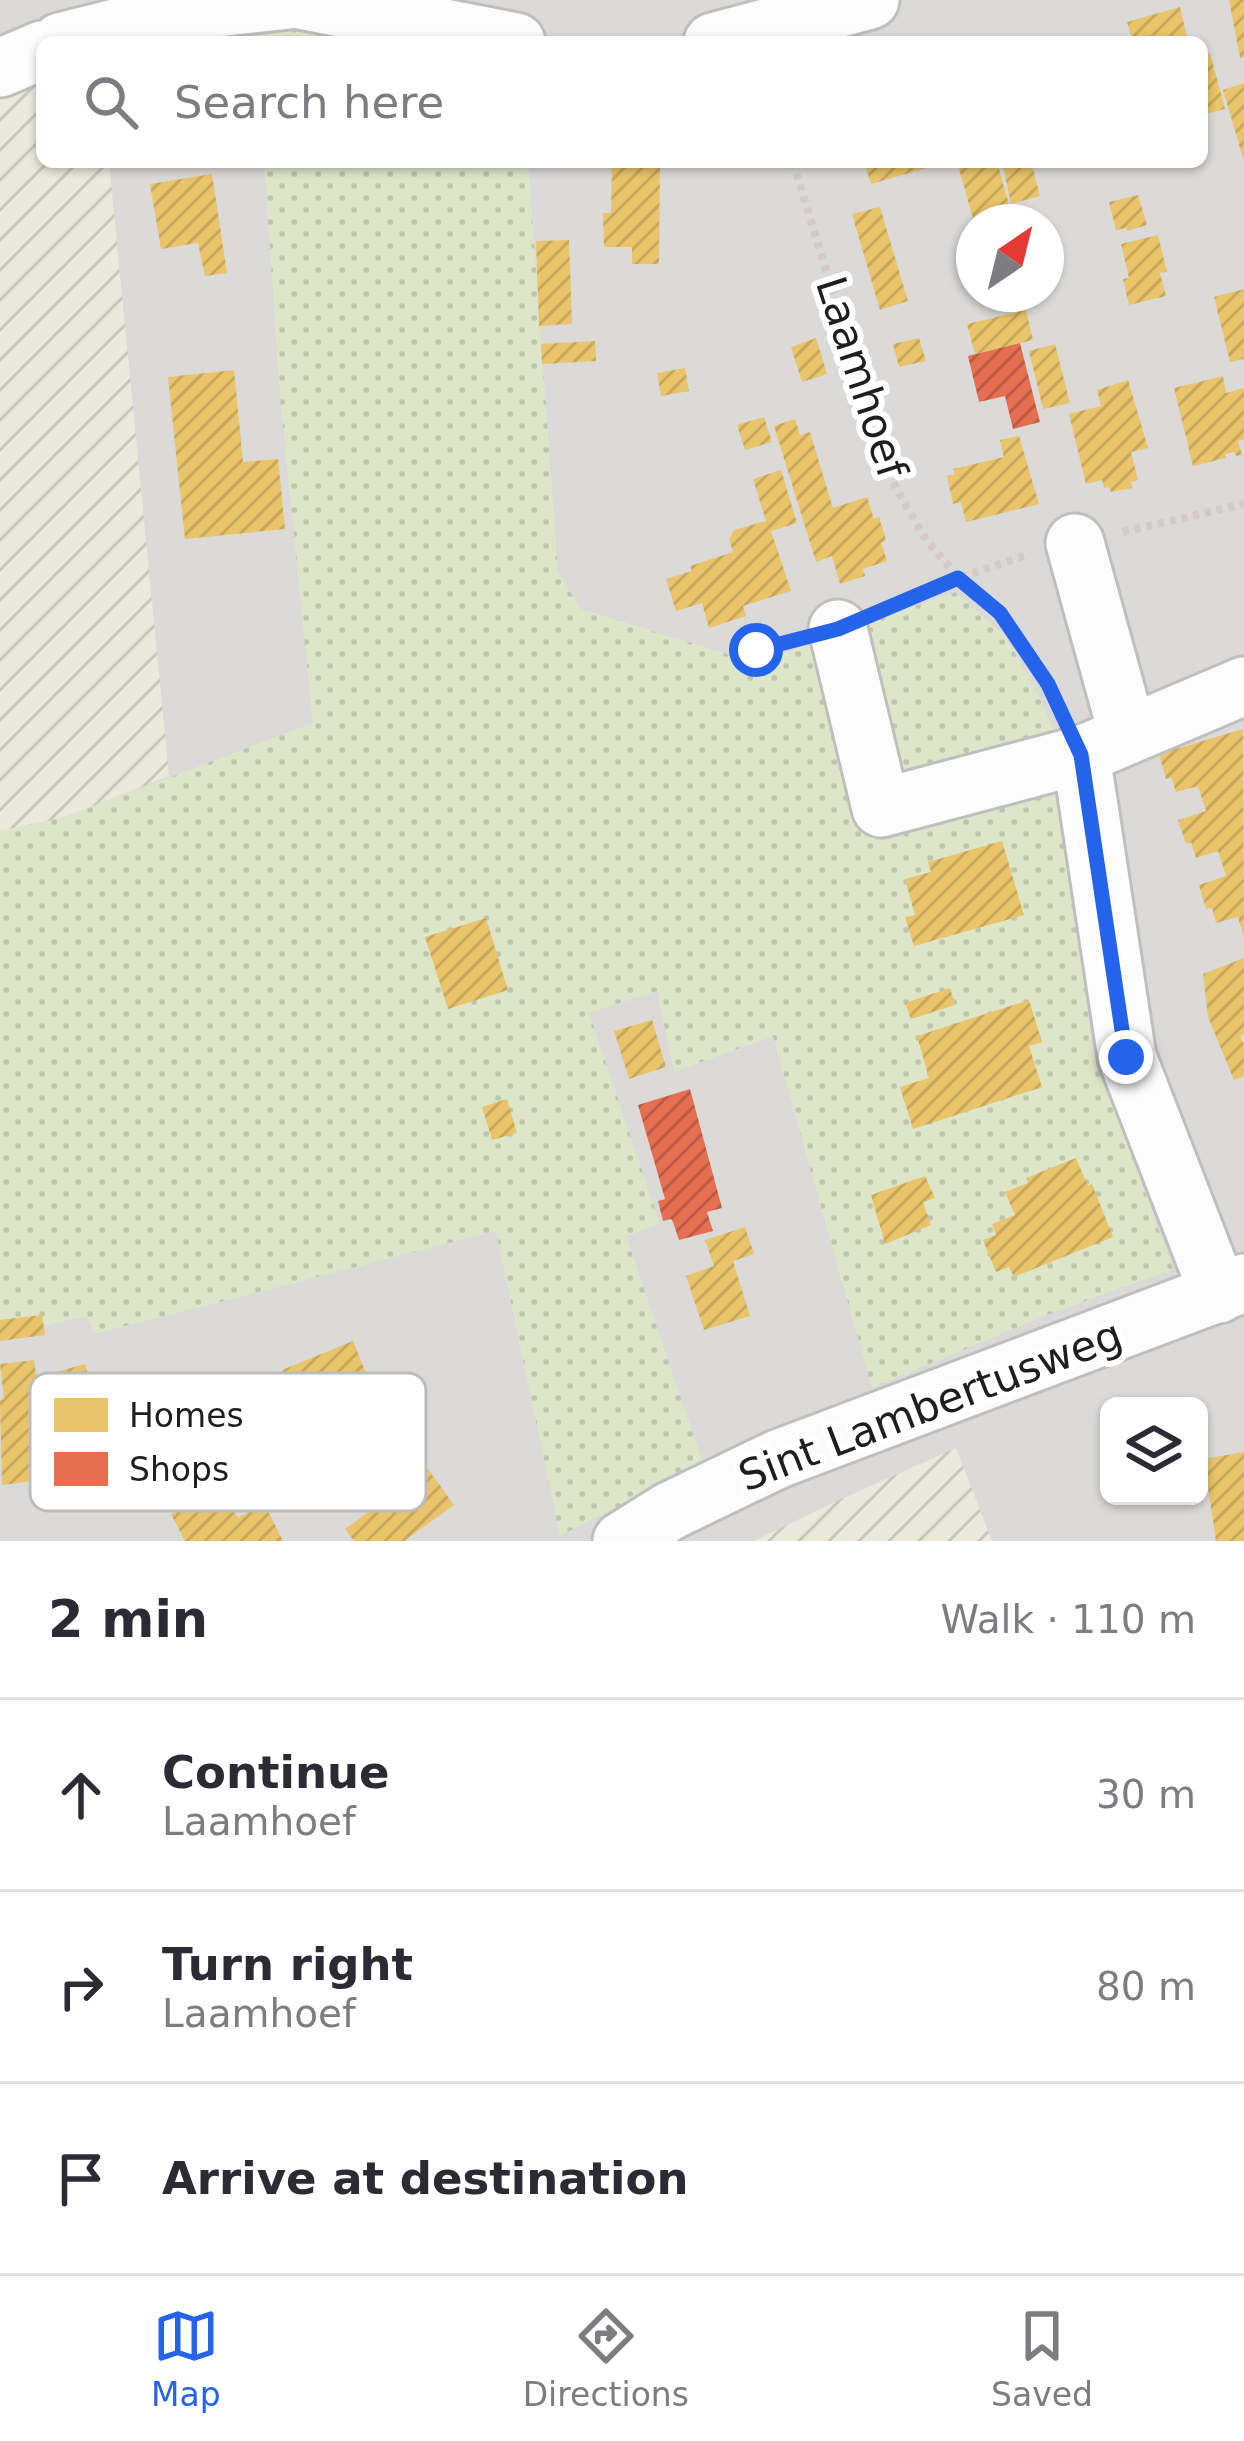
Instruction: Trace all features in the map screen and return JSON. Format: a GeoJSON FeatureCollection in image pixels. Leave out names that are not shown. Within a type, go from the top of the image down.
{"type":"FeatureCollection","features":[{"type":"Feature","properties":{"kind":"street"},"geometry":{"type":"LineString","coordinates":[[84,36],[179,12],[289,0]]}},
{"type":"Feature","properties":{"kind":"street"},"geometry":{"type":"LineString","coordinates":[[300,0],[485,36]]}},
{"type":"Feature","properties":{"kind":"street"},"geometry":{"type":"LineString","coordinates":[[735,36],[869,0]]}},
{"type":"Feature","properties":{"kind":"street"},"geometry":{"type":"LineString","coordinates":[[0,68],[36,53]]}},
{"type":"Feature","properties":{"kind":"street"},"geometry":{"type":"LineString","coordinates":[[1075,543],[1105,745],[1126,1057],[1232,1288]]}},
{"type":"Feature","properties":{"kind":"street"},"geometry":{"type":"LineString","coordinates":[[838,629],[881,808],[1105,745],[1244,686]]}},
{"type":"Feature","properties":{"kind":"street","name":"Sint Lambertusweg"},"geometry":{"type":"LineString","coordinates":[[622,1541],[670,1511],[778,1459],[1232,1288]]}},
{"type":"Feature","properties":{"kind":"path","name":"Laamhoef"},"geometry":{"type":"LineString","coordinates":[[795,168],[888,474],[926,540],[958,578],[1000,613],[1048,684],[1105,745]]}},
{"type":"Feature","properties":{"kind":"path"},"geometry":{"type":"LineString","coordinates":[[756,650],[838,629],[1003,561],[1244,504]]}},
{"type":"Feature","properties":{"kind":"shaded area"},"geometry":{"type":"Polygon","coordinates":[[[0,0],[1244,0],[1244,1541],[0,1541],[0,0]]]}},
{"type":"Feature","properties":{"kind":"shaded area"},"geometry":{"type":"Polygon","coordinates":[[[36,78],[36,168],[110,168],[169,776],[65,817],[0,831],[0,91],[36,78]]]}},
{"type":"Feature","properties":{"kind":"shaded area"},"geometry":{"type":"Polygon","coordinates":[[[956,1448],[992,1541],[754,1541],[839,1500],[956,1448]]]}},
{"type":"Feature","properties":{"kind":"green space"},"geometry":{"type":"Polygon","coordinates":[[[332,20],[412,36],[255,36],[254,24],[332,20]]]}},
{"type":"Feature","properties":{"kind":"green space"},"geometry":{"type":"Polygon","coordinates":[[[264,168],[528,168],[558,572],[581,609],[756,663],[955,592],[1005,636],[1058,740],[1091,1043],[1173,1269],[1044,1316],[872,1388],[773,1036],[674,1072],[657,991],[589,1013],[660,1224],[626,1236],[703,1463],[560,1536],[496,1231],[94,1334],[87,1316],[0,1335],[0,831],[65,817],[313,723],[281,408],[264,168]]]}},
{"type":"Feature","properties":{"kind":"building: Homes"},"geometry":{"type":"Polygon","coordinates":[[[1229,0],[1244,0],[1244,57],[1240,58],[1229,0]]]}},
{"type":"Feature","properties":{"kind":"building: Homes"},"geometry":{"type":"Polygon","coordinates":[[[1180,7],[1187,36],[1131,36],[1127,22],[1180,7]]]}},
{"type":"Feature","properties":{"kind":"building: Homes"},"geometry":{"type":"Polygon","coordinates":[[[1208,54],[1225,109],[1208,113],[1208,54]]]}},
{"type":"Feature","properties":{"kind":"building: Homes"},"geometry":{"type":"Polygon","coordinates":[[[1244,83],[1244,158],[1243,158],[1223,90],[1244,83]]]}},
{"type":"Feature","properties":{"kind":"building: Homes"},"geometry":{"type":"Polygon","coordinates":[[[612,168],[660,168],[659,264],[632,264],[632,247],[604,247],[603,213],[611,213],[612,168]]]}},
{"type":"Feature","properties":{"kind":"building: Homes"},"geometry":{"type":"Polygon","coordinates":[[[866,168],[927,168],[871,184],[866,168]]]}},
{"type":"Feature","properties":{"kind":"building: Homes"},"geometry":{"type":"Polygon","coordinates":[[[959,168],[999,168],[1009,204],[969,204],[959,168]]]}},
{"type":"Feature","properties":{"kind":"building: Homes"},"geometry":{"type":"Polygon","coordinates":[[[1003,168],[1033,168],[1040,196],[1011,204],[1003,168]]]}},
{"type":"Feature","properties":{"kind":"building: Homes"},"geometry":{"type":"Polygon","coordinates":[[[212,174],[227,273],[205,276],[198,243],[161,249],[150,184],[212,174]]]}},
{"type":"Feature","properties":{"kind":"building: Homes"},"geometry":{"type":"Polygon","coordinates":[[[1138,195],[1147,225],[1116,230],[1109,202],[1138,195]]]}},
{"type":"Feature","properties":{"kind":"building: Homes"},"geometry":{"type":"Polygon","coordinates":[[[880,207],[908,301],[880,310],[852,214],[880,207]]]}},
{"type":"Feature","properties":{"kind":"building: Homes"},"geometry":{"type":"Polygon","coordinates":[[[1158,235],[1167,272],[1160,273],[1166,296],[1129,305],[1121,244],[1158,235]]]}},
{"type":"Feature","properties":{"kind":"building: Homes"},"geometry":{"type":"Polygon","coordinates":[[[569,240],[572,324],[539,326],[536,241],[569,240]]]}},
{"type":"Feature","properties":{"kind":"building: Homes"},"geometry":{"type":"Polygon","coordinates":[[[1244,289],[1244,359],[1230,362],[1214,297],[1244,289]]]}},
{"type":"Feature","properties":{"kind":"building: Homes"},"geometry":{"type":"Polygon","coordinates":[[[1026,312],[1033,340],[975,354],[967,324],[1026,312]]]}},
{"type":"Feature","properties":{"kind":"building: Homes"},"geometry":{"type":"Polygon","coordinates":[[[816,338],[827,374],[802,382],[791,347],[816,338]]]}},
{"type":"Feature","properties":{"kind":"building: Homes"},"geometry":{"type":"Polygon","coordinates":[[[919,338],[926,361],[899,367],[893,344],[919,338]]]}},
{"type":"Feature","properties":{"kind":"building: Homes"},"geometry":{"type":"Polygon","coordinates":[[[595,341],[596,361],[542,364],[541,344],[595,341]]]}},
{"type":"Feature","properties":{"kind":"building: Homes"},"geometry":{"type":"Polygon","coordinates":[[[1055,344],[1070,403],[1043,409],[1029,351],[1055,344]]]}},
{"type":"Feature","properties":{"kind":"building: Homes"},"geometry":{"type":"Polygon","coordinates":[[[685,368],[689,391],[661,396],[657,373],[685,368]]]}},
{"type":"Feature","properties":{"kind":"building: Homes"},"geometry":{"type":"Polygon","coordinates":[[[234,370],[243,462],[278,459],[285,529],[185,539],[168,377],[234,370]]]}},
{"type":"Feature","properties":{"kind":"building: Homes"},"geometry":{"type":"Polygon","coordinates":[[[1223,376],[1226,393],[1244,388],[1244,439],[1238,441],[1242,455],[1225,454],[1226,458],[1193,466],[1174,388],[1223,376]]]}},
{"type":"Feature","properties":{"kind":"building: Homes"},"geometry":{"type":"Polygon","coordinates":[[[1128,380],[1148,448],[1131,452],[1138,480],[1131,482],[1132,488],[1111,492],[1102,480],[1086,484],[1069,414],[1101,406],[1097,390],[1128,380]]]}},
{"type":"Feature","properties":{"kind":"building: Homes"},"geometry":{"type":"Polygon","coordinates":[[[764,417],[772,442],[745,450],[737,425],[764,417]]]}},
{"type":"Feature","properties":{"kind":"building: Homes"},"geometry":{"type":"Polygon","coordinates":[[[795,419],[800,435],[810,432],[833,508],[867,497],[874,519],[879,517],[887,561],[863,569],[865,576],[840,584],[832,556],[816,562],[774,426],[795,419]]]}},
{"type":"Feature","properties":{"kind":"building: Homes"},"geometry":{"type":"Polygon","coordinates":[[[1019,436],[1039,504],[966,522],[961,502],[953,504],[947,476],[955,474],[953,469],[1004,457],[1000,440],[1019,436]]]}},
{"type":"Feature","properties":{"kind":"building: Homes"},"geometry":{"type":"Polygon","coordinates":[[[781,470],[797,523],[771,531],[791,591],[743,606],[746,616],[709,628],[702,603],[676,611],[666,579],[733,552],[729,539],[734,530],[766,521],[753,479],[781,470]]]}},
{"type":"Feature","properties":{"kind":"building: Homes"},"geometry":{"type":"Polygon","coordinates":[[[1243,729],[1243,934],[1238,917],[1216,923],[1212,908],[1206,909],[1199,885],[1226,876],[1218,851],[1196,858],[1191,842],[1186,844],[1178,820],[1206,811],[1198,786],[1176,792],[1171,777],[1166,779],[1159,754],[1243,729]]]}},
{"type":"Feature","properties":{"kind":"building: Homes"},"geometry":{"type":"Polygon","coordinates":[[[1002,841],[1024,915],[914,946],[905,917],[915,915],[905,879],[931,872],[928,862],[1002,841]]]}},
{"type":"Feature","properties":{"kind":"building: Homes"},"geometry":{"type":"Polygon","coordinates":[[[486,918],[508,990],[448,1009],[425,937],[486,918]]]}},
{"type":"Feature","properties":{"kind":"building: Homes"},"geometry":{"type":"Polygon","coordinates":[[[1244,958],[1244,1034],[1240,1036],[1244,1076],[1234,1080],[1208,1017],[1203,974],[1244,958]]]}},
{"type":"Feature","properties":{"kind":"building: Homes"},"geometry":{"type":"Polygon","coordinates":[[[950,988],[955,1005],[911,1019],[905,1003],[950,988]]]}},
{"type":"Feature","properties":{"kind":"building: Homes"},"geometry":{"type":"Polygon","coordinates":[[[1029,1000],[1042,1042],[1029,1046],[1042,1087],[913,1129],[900,1087],[929,1078],[917,1036],[1029,1000]]]}},
{"type":"Feature","properties":{"kind":"building: Homes"},"geometry":{"type":"Polygon","coordinates":[[[652,1020],[666,1067],[629,1079],[614,1031],[652,1020]]]}},
{"type":"Feature","properties":{"kind":"building: Homes"},"geometry":{"type":"Polygon","coordinates":[[[507,1099],[517,1133],[492,1140],[482,1107],[507,1099]]]}},
{"type":"Feature","properties":{"kind":"building: Homes"},"geometry":{"type":"Polygon","coordinates":[[[1076,1158],[1113,1237],[1014,1277],[1009,1267],[996,1272],[983,1240],[996,1235],[992,1224],[1015,1215],[1005,1192],[1076,1158]]]}},
{"type":"Feature","properties":{"kind":"building: Homes"},"geometry":{"type":"Polygon","coordinates":[[[925,1176],[935,1198],[923,1202],[931,1225],[885,1244],[871,1195],[925,1176]]]}},
{"type":"Feature","properties":{"kind":"building: Homes"},"geometry":{"type":"Polygon","coordinates":[[[745,1227],[754,1254],[733,1261],[750,1316],[704,1330],[686,1276],[714,1266],[705,1240],[745,1227]]]}},
{"type":"Feature","properties":{"kind":"building: Homes"},"geometry":{"type":"Polygon","coordinates":[[[42,1315],[45,1335],[0,1341],[0,1320],[42,1315]]]}},
{"type":"Feature","properties":{"kind":"building: Homes"},"geometry":{"type":"Polygon","coordinates":[[[353,1341],[366,1373],[283,1373],[353,1341]]]}},
{"type":"Feature","properties":{"kind":"building: Homes"},"geometry":{"type":"Polygon","coordinates":[[[34,1360],[30,1482],[2,1485],[0,1364],[34,1360]]]}},
{"type":"Feature","properties":{"kind":"building: Homes"},"geometry":{"type":"Polygon","coordinates":[[[85,1364],[87,1373],[56,1373],[85,1364]]]}},
{"type":"Feature","properties":{"kind":"building: Homes"},"geometry":{"type":"Polygon","coordinates":[[[1244,1452],[1244,1541],[1216,1541],[1208,1458],[1244,1452]]]}},
{"type":"Feature","properties":{"kind":"building: Homes"},"geometry":{"type":"Polygon","coordinates":[[[426,1470],[454,1505],[404,1541],[354,1541],[345,1529],[370,1511],[426,1511],[426,1470]]]}},
{"type":"Feature","properties":{"kind":"building: Homes"},"geometry":{"type":"Polygon","coordinates":[[[234,1511],[238,1518],[250,1511],[268,1511],[283,1541],[185,1541],[171,1514],[234,1511]]]}},
{"type":"Feature","properties":{"kind":"building: Shops"},"geometry":{"type":"Polygon","coordinates":[[[1020,343],[1040,422],[1013,429],[1005,396],[979,402],[968,356],[1020,343]]]}},
{"type":"Feature","properties":{"kind":"building: Shops"},"geometry":{"type":"Polygon","coordinates":[[[690,1089],[722,1208],[707,1212],[713,1231],[679,1240],[671,1219],[663,1221],[658,1201],[665,1199],[638,1105],[690,1089]]]}},
{"type":"Feature","properties":{"kind":"route"},"geometry":{"type":"LineString","coordinates":[[756,650],[838,629],[958,578],[1000,613],[1048,684],[1081,755],[1126,1057]]}}]}
